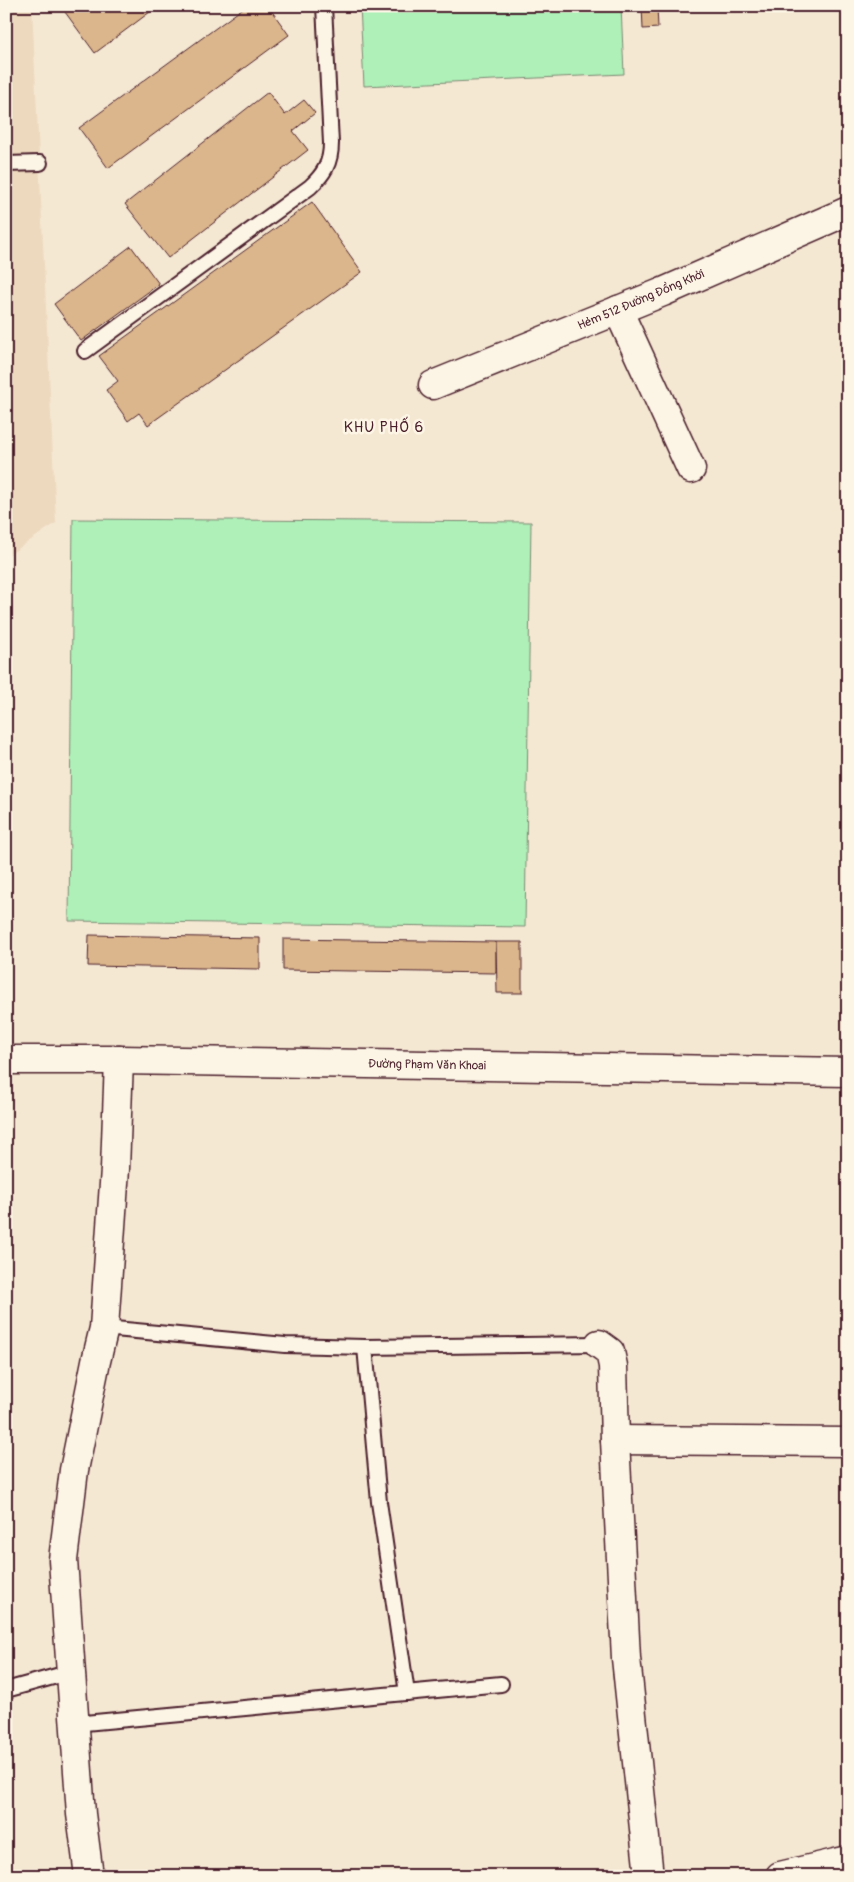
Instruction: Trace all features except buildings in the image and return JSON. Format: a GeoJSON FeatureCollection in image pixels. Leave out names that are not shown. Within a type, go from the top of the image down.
{"type":"FeatureCollection","features":[{"type":"Feature","properties":{"kind":"street","name":"Hẻm 512 Đường Đồng Khởi"},"geometry":{"type":"LineString","coordinates":[[434,386],[618,310],[848,211]]}},
{"type":"Feature","properties":{"kind":"street"},"geometry":{"type":"LineString","coordinates":[[618,310],[690,469]]}},
{"type":"Feature","properties":{"kind":"street","name":"Đường Phạm Văn Khoai"},"geometry":{"type":"LineString","coordinates":[[6,1060],[119,1060],[848,1072]]}},
{"type":"Feature","properties":{"kind":"street"},"geometry":{"type":"LineString","coordinates":[[88,1876],[81,1814],[63,1560],[74,1470],[104,1328],[115,1169],[119,1060]]}},
{"type":"Feature","properties":{"kind":"street"},"geometry":{"type":"LineString","coordinates":[[599,1344],[610,1352],[613,1366],[626,1658],[649,1876]]}},
{"type":"Feature","properties":{"kind":"street"},"geometry":{"type":"LineString","coordinates":[[615,1440],[848,1442]]}},
{"type":"Feature","properties":{"kind":"street"},"geometry":{"type":"LineString","coordinates":[[780,1876],[848,1860]]}},
{"type":"Feature","properties":{"kind":"lane"},"geometry":{"type":"LineString","coordinates":[[86,351],[310,187],[325,171],[330,161],[331,143],[324,6]]}},
{"type":"Feature","properties":{"kind":"lane"},"geometry":{"type":"LineString","coordinates":[[6,164],[40,162]]}},
{"type":"Feature","properties":{"kind":"lane"},"geometry":{"type":"LineString","coordinates":[[104,1328],[285,1345],[365,1347],[599,1344]]}},
{"type":"Feature","properties":{"kind":"lane"},"geometry":{"type":"LineString","coordinates":[[365,1347],[379,1502],[407,1693]]}},
{"type":"Feature","properties":{"kind":"lane"},"geometry":{"type":"LineString","coordinates":[[6,1690],[71,1672]]}},
{"type":"Feature","properties":{"kind":"lane"},"geometry":{"type":"LineString","coordinates":[[74,1724],[501,1684]]}},
{"type":"Feature","properties":{"kind":"shaded area"},"geometry":{"type":"Polygon","coordinates":[[[6,6],[32,6],[56,523],[6,557],[6,6]]]}},
{"type":"Feature","properties":{"kind":"green space"},"geometry":{"type":"Polygon","coordinates":[[[360,6],[621,6],[624,74],[364,86],[360,6]]]}},
{"type":"Feature","properties":{"kind":"green space"},"geometry":{"type":"Polygon","coordinates":[[[73,519],[531,522],[525,927],[69,921],[73,519]]]}},
{"type":"Feature","properties":{"kind":"district","name":"KHU PHỐ 6"},"geometry":{"type":"Point","coordinates":[384,427]}}]}
